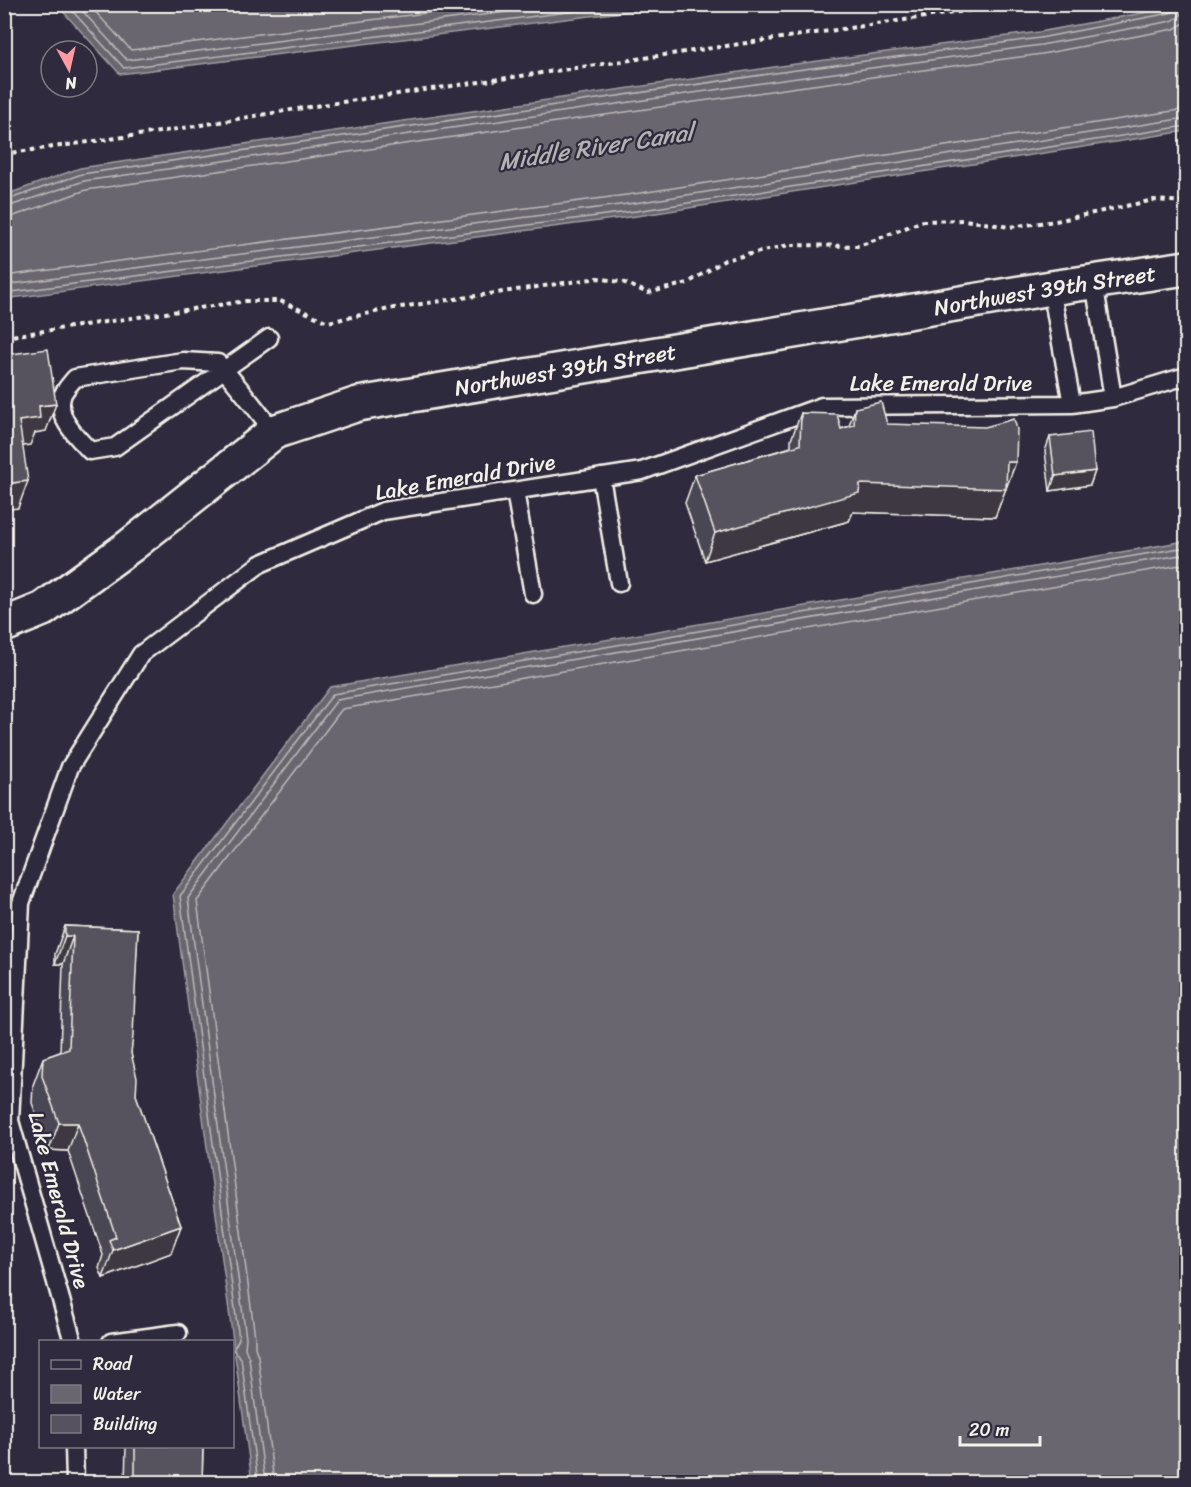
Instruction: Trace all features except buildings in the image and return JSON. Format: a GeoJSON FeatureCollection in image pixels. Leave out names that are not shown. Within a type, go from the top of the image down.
{"type":"FeatureCollection","features":[{"type":"Feature","properties":{"kind":"street","name":"Northwest 39th Street"},"geometry":{"type":"LineString","coordinates":[[4,624],[43,609],[129,546],[274,432],[358,404],[1051,288],[1186,268]]}},
{"type":"Feature","properties":{"kind":"lane"},"geometry":{"type":"LineString","coordinates":[[1094,282],[1113,398]]}},
{"type":"Feature","properties":{"kind":"lane"},"geometry":{"type":"LineString","coordinates":[[1051,288],[1072,404]]}},
{"type":"Feature","properties":{"kind":"lane"},"geometry":{"type":"LineString","coordinates":[[269,338],[225,370],[115,447],[90,450],[73,433],[61,411],[62,396],[75,378],[183,361],[218,363],[225,370],[274,432]]}},
{"type":"Feature","properties":{"kind":"lane","name":"Lake Emerald Drive"},"geometry":{"type":"LineString","coordinates":[[73,1340],[10,1120],[21,903],[70,767],[141,654],[260,564],[383,511],[642,471],[822,406],[1072,404],[1113,398],[1186,376]]}},
{"type":"Feature","properties":{"kind":"lane"},"geometry":{"type":"LineString","coordinates":[[601,477],[619,583]]}},
{"type":"Feature","properties":{"kind":"lane"},"geometry":{"type":"LineString","coordinates":[[515,491],[534,594]]}},
{"type":"Feature","properties":{"kind":"lane"},"geometry":{"type":"LineString","coordinates":[[119,1340],[178,1333]]}},
{"type":"Feature","properties":{"kind":"lane"},"geometry":{"type":"LineString","coordinates":[[74,1448],[75,1482]]}},
{"type":"Feature","properties":{"kind":"path"},"geometry":{"type":"LineString","coordinates":[[4,154],[1014,4]]}},
{"type":"Feature","properties":{"kind":"path"},"geometry":{"type":"LineString","coordinates":[[4,337],[246,301],[280,301],[328,322],[394,308],[598,278],[625,283],[648,293],[688,284],[725,260],[789,245],[859,246],[922,221],[965,220],[1009,227],[1056,221],[1154,200],[1186,202]]}},
{"type":"Feature","properties":{"kind":"water"},"geometry":{"type":"Polygon","coordinates":[[[57,5],[679,5],[120,74],[99,51],[99,39],[88,39],[57,5]]]}},
{"type":"Feature","properties":{"kind":"water","name":"Middle River Canal"},"geometry":{"type":"Polygon","coordinates":[[[1186,5],[1186,131],[637,216],[5,299],[5,195],[80,168],[788,65],[1039,32],[1186,5]]]}},
{"type":"Feature","properties":{"kind":"water"},"geometry":{"type":"Polygon","coordinates":[[[1186,541],[1186,1482],[252,1482],[173,894],[330,687],[1186,541]]]}}]}
